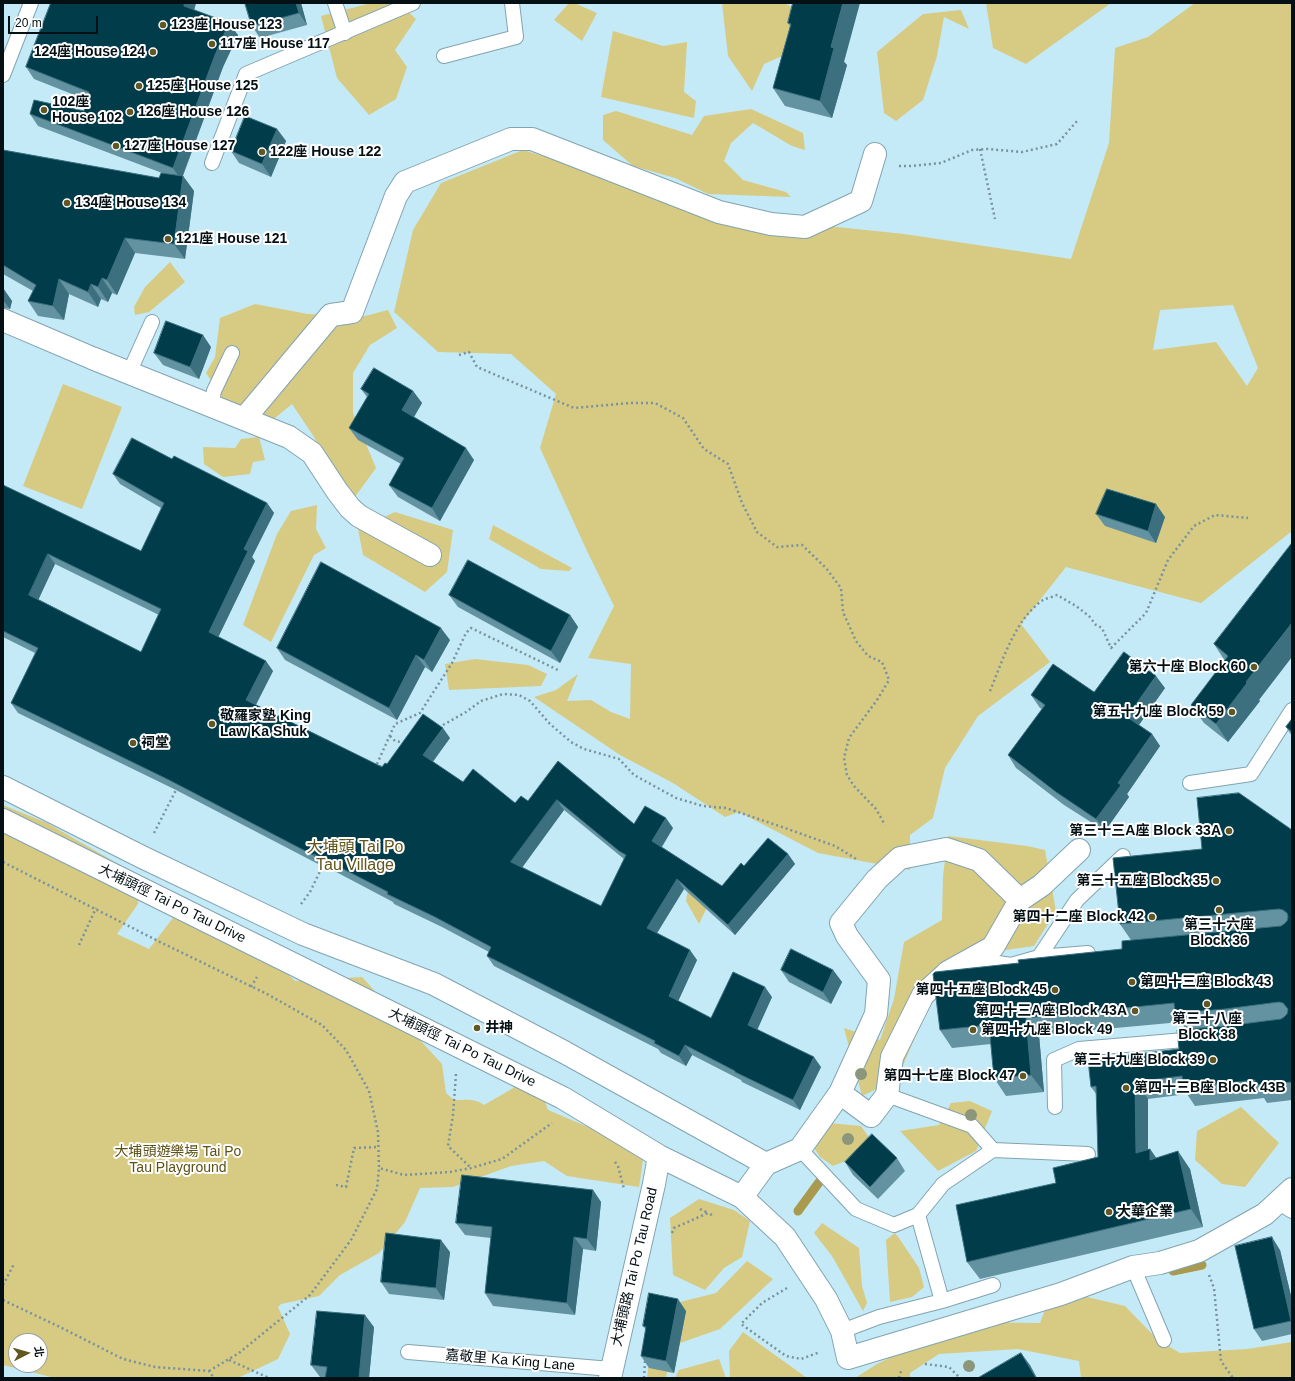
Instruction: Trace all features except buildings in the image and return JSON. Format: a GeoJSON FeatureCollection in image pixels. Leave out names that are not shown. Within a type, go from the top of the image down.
{"type":"FeatureCollection","features":[{"type":"Feature","properties":{"kind":"street"},"geometry":{"type":"LineString","coordinates":[[244,419],[331,315],[352,312],[396,196],[405,182],[511,139],[532,139],[719,212],[771,224],[805,227],[861,201],[875,154]]}},
{"type":"Feature","properties":{"kind":"street"},"geometry":{"type":"LineString","coordinates":[[3,320],[129,373],[289,437],[312,453],[337,491],[350,508],[359,516],[430,555]]}},
{"type":"Feature","properties":{"kind":"street"},"geometry":{"type":"LineString","coordinates":[[3,787],[142,857],[287,927],[434,984],[564,1052],[766,1164]]}},
{"type":"Feature","properties":{"kind":"street","name":"大埔頭徑 Tai Po Tau Drive"},"geometry":{"type":"LineString","coordinates":[[3,820],[563,1098],[659,1156],[742,1196],[784,1237],[826,1299],[842,1331],[848,1358],[1061,1294],[1133,1267]]}},
{"type":"Feature","properties":{"kind":"street"},"geometry":{"type":"LineString","coordinates":[[742,1196],[766,1164],[800,1149],[840,1093],[876,1014],[879,980],[847,936],[841,923],[877,879],[900,858],[946,849],[979,860],[1020,900]]}},
{"type":"Feature","properties":{"kind":"street"},"geometry":{"type":"LineString","coordinates":[[840,1093],[871,1116],[887,1095],[892,1057],[923,995],[948,972],[993,947],[1020,900],[1042,885],[1079,850]]}},
{"type":"Feature","properties":{"kind":"street","name":"大埔頭路 Tai Po Tau Road"},"geometry":{"type":"LineString","coordinates":[[611,1373],[659,1156]]}},
{"type":"Feature","properties":{"kind":"street"},"geometry":{"type":"LineString","coordinates":[[1133,1267],[1160,1263],[1199,1250],[1287,1201]]}},
{"type":"Feature","properties":{"kind":"lane"},"geometry":{"type":"LineString","coordinates":[[3,75],[31,3]]}},
{"type":"Feature","properties":{"kind":"lane"},"geometry":{"type":"LineString","coordinates":[[335,3],[345,33]]}},
{"type":"Feature","properties":{"kind":"lane"},"geometry":{"type":"LineString","coordinates":[[212,163],[246,74],[413,3]]}},
{"type":"Feature","properties":{"kind":"lane"},"geometry":{"type":"LineString","coordinates":[[444,56],[516,37],[512,3]]}},
{"type":"Feature","properties":{"kind":"lane"},"geometry":{"type":"LineString","coordinates":[[129,373],[152,322]]}},
{"type":"Feature","properties":{"kind":"lane"},"geometry":{"type":"LineString","coordinates":[[211,405],[214,391],[232,353]]}},
{"type":"Feature","properties":{"kind":"lane"},"geometry":{"type":"LineString","coordinates":[[1190,783],[1251,774],[1292,710]]}},
{"type":"Feature","properties":{"kind":"lane"},"geometry":{"type":"LineString","coordinates":[[1039,957],[1077,900],[1123,856]]}},
{"type":"Feature","properties":{"kind":"lane"},"geometry":{"type":"LineString","coordinates":[[972,959],[1011,965],[1039,957],[1101,952]]}},
{"type":"Feature","properties":{"kind":"lane"},"geometry":{"type":"LineString","coordinates":[[1055,1107],[1054,1060],[1079,1049],[1206,1038]]}},
{"type":"Feature","properties":{"kind":"lane"},"geometry":{"type":"LineString","coordinates":[[887,1095],[972,1126],[993,1150]]}},
{"type":"Feature","properties":{"kind":"lane"},"geometry":{"type":"LineString","coordinates":[[800,1149],[856,1209],[894,1224],[918,1215],[943,1184],[993,1150],[1088,1154]]}},
{"type":"Feature","properties":{"kind":"lane"},"geometry":{"type":"LineString","coordinates":[[918,1215],[942,1300]]}},
{"type":"Feature","properties":{"kind":"lane"},"geometry":{"type":"LineString","coordinates":[[1133,1267],[1164,1340]]}},
{"type":"Feature","properties":{"kind":"lane"},"geometry":{"type":"LineString","coordinates":[[842,1331],[878,1317],[994,1285]]}},
{"type":"Feature","properties":{"kind":"lane","name":"嘉敬里 Ka King Lane"},"geometry":{"type":"LineString","coordinates":[[408,1352],[611,1373]]}},
{"type":"Feature","properties":{"kind":"path"},"geometry":{"type":"LineString","coordinates":[[893,166],[912,166],[940,163],[972,150],[980,149],[1022,152],[1057,144],[1077,121]]}},
{"type":"Feature","properties":{"kind":"path"},"geometry":{"type":"LineString","coordinates":[[980,149],[995,219]]}},
{"type":"Feature","properties":{"kind":"path"},"geometry":{"type":"LineString","coordinates":[[459,355],[469,352],[476,367],[574,408],[630,403],[655,403],[683,418],[704,449],[728,464],[742,503],[757,532],[777,547],[802,545],[826,568],[841,588],[843,612],[856,641],[868,656],[882,662],[889,680],[877,700],[849,738],[844,758],[847,775],[854,786],[876,809],[885,825]]}},
{"type":"Feature","properties":{"kind":"path"},"geometry":{"type":"LineString","coordinates":[[990,691],[1016,630],[1031,611],[1043,600],[1058,595],[1076,606],[1089,616],[1096,625],[1102,628],[1111,648],[1146,614],[1168,560],[1194,526],[1215,515],[1248,518]]}},
{"type":"Feature","properties":{"kind":"path"},"geometry":{"type":"LineString","coordinates":[[385,770],[377,764],[395,724],[420,713],[452,663],[466,633],[471,628],[560,671]]}},
{"type":"Feature","properties":{"kind":"path"},"geometry":{"type":"LineString","coordinates":[[443,725],[466,712],[481,701],[503,694],[518,695],[530,701],[550,724],[571,742],[584,749],[619,759],[634,774],[676,798],[703,806],[726,808],[835,846],[871,869],[877,879]]}},
{"type":"Feature","properties":{"kind":"path"},"geometry":{"type":"LineString","coordinates":[[390,736],[395,741],[406,743]]}},
{"type":"Feature","properties":{"kind":"path"},"geometry":{"type":"LineString","coordinates":[[142,857],[176,790]]}},
{"type":"Feature","properties":{"kind":"path"},"geometry":{"type":"LineString","coordinates":[[287,927],[310,892],[326,859]]}},
{"type":"Feature","properties":{"kind":"path"},"geometry":{"type":"LineString","coordinates":[[3,862],[251,986],[322,1025],[346,1050],[369,1091],[378,1132],[379,1147],[377,1189],[351,1240],[310,1295],[239,1353],[209,1372],[155,1367],[122,1359],[3,1300]]}},
{"type":"Feature","properties":{"kind":"path"},"geometry":{"type":"LineString","coordinates":[[78,945],[96,908]]}},
{"type":"Feature","properties":{"kind":"path"},"geometry":{"type":"LineString","coordinates":[[251,986],[272,954]]}},
{"type":"Feature","properties":{"kind":"path"},"geometry":{"type":"LineString","coordinates":[[462,1048],[457,1060],[453,1115],[448,1146],[470,1168]]}},
{"type":"Feature","properties":{"kind":"path"},"geometry":{"type":"LineString","coordinates":[[379,1168],[404,1174],[450,1172],[470,1168],[502,1159],[556,1120]]}},
{"type":"Feature","properties":{"kind":"path"},"geometry":{"type":"LineString","coordinates":[[336,1185],[346,1187],[354,1148],[379,1147]]}},
{"type":"Feature","properties":{"kind":"path"},"geometry":{"type":"LineString","coordinates":[[614,1160],[618,1166],[624,1191]]}},
{"type":"Feature","properties":{"kind":"path"},"geometry":{"type":"LineString","coordinates":[[671,1235],[674,1228],[708,1213],[714,1215]]}},
{"type":"Feature","properties":{"kind":"path"},"geometry":{"type":"LineString","coordinates":[[1199,1250],[1214,1288],[1221,1361],[1233,1378]]}},
{"type":"Feature","properties":{"kind":"path"},"geometry":{"type":"LineString","coordinates":[[3,1285],[14,1264]]}},
{"type":"Feature","properties":{"kind":"path"},"geometry":{"type":"LineString","coordinates":[[794,1284],[762,1303],[741,1324],[786,1356],[801,1359],[822,1351]]}},
{"type":"Feature","properties":{"kind":"path"},"geometry":{"type":"LineString","coordinates":[[644,1378],[646,1358]]}},
{"type":"Feature","properties":{"kind":"path"},"geometry":{"type":"LineString","coordinates":[[228,1360],[269,1378]]}},
{"type":"Feature","properties":{"kind":"path"},"geometry":{"type":"LineString","coordinates":[[922,1364],[949,1367],[959,1377]]}},
{"type":"Feature","properties":{"kind":"path"},"geometry":{"type":"LineString","coordinates":[[209,1372],[214,1378]]}},
{"type":"Feature","properties":{"kind":"green space"},"geometry":{"type":"Polygon","coordinates":[[[371,3],[399,3],[416,19],[395,50],[407,67],[396,99],[369,115],[337,78],[321,16],[371,3]]]}},
{"type":"Feature","properties":{"kind":"green space"},"geometry":{"type":"Polygon","coordinates":[[[569,3],[574,3],[597,13],[582,41],[554,20],[569,3]]]}},
{"type":"Feature","properties":{"kind":"green space"},"geometry":{"type":"Polygon","coordinates":[[[722,3],[785,3],[801,13],[803,47],[764,64],[752,91],[728,56],[722,3]]]}},
{"type":"Feature","properties":{"kind":"green space"},"geometry":{"type":"Polygon","coordinates":[[[986,3],[1111,3],[1026,64],[993,48],[986,3]]]}},
{"type":"Feature","properties":{"kind":"green space"},"geometry":{"type":"Polygon","coordinates":[[[1195,3],[1292,3],[1292,531],[1201,603],[1066,567],[1021,624],[1050,662],[978,716],[945,768],[933,818],[910,835],[910,870],[818,853],[739,812],[725,817],[673,783],[620,755],[534,697],[556,690],[578,674],[567,701],[591,700],[611,712],[630,719],[631,664],[588,658],[614,606],[540,448],[556,394],[511,354],[438,352],[394,312],[413,230],[441,183],[523,150],[618,179],[722,215],[904,234],[1071,259],[1109,143],[1115,48],[1148,37],[1195,3]],[[1233,305],[1160,310],[1153,350],[1216,342],[1247,386],[1258,368],[1233,305]]]}},
{"type":"Feature","properties":{"kind":"green space"},"geometry":{"type":"Polygon","coordinates":[[[961,10],[969,29],[944,17],[937,56],[923,100],[896,121],[884,113],[877,52],[923,14],[961,10]]]}},
{"type":"Feature","properties":{"kind":"green space"},"geometry":{"type":"Polygon","coordinates":[[[613,31],[663,46],[687,42],[684,92],[696,101],[694,118],[601,97],[613,31]]]}},
{"type":"Feature","properties":{"kind":"green space"},"geometry":{"type":"Polygon","coordinates":[[[751,109],[803,133],[805,150],[792,146],[753,123],[731,143],[724,161],[743,180],[786,192],[791,197],[708,194],[675,178],[633,166],[603,140],[603,115],[616,111],[692,135],[704,116],[751,109]]]}},
{"type":"Feature","properties":{"kind":"green space"},"geometry":{"type":"Polygon","coordinates":[[[170,262],[185,282],[149,312],[135,315],[134,307],[145,287],[170,262]]]}},
{"type":"Feature","properties":{"kind":"green space"},"geometry":{"type":"Polygon","coordinates":[[[255,304],[308,314],[365,316],[388,310],[397,328],[370,345],[353,373],[353,413],[376,468],[352,501],[343,492],[314,437],[292,404],[269,423],[228,407],[206,373],[215,357],[220,318],[255,304]]]}},
{"type":"Feature","properties":{"kind":"green space"},"geometry":{"type":"Polygon","coordinates":[[[63,384],[122,407],[82,509],[23,486],[63,384]]]}},
{"type":"Feature","properties":{"kind":"green space"},"geometry":{"type":"Polygon","coordinates":[[[259,437],[265,460],[253,462],[250,474],[223,477],[204,464],[203,447],[235,448],[241,439],[259,437]]]}},
{"type":"Feature","properties":{"kind":"green space"},"geometry":{"type":"Polygon","coordinates":[[[317,505],[316,529],[326,548],[314,555],[271,642],[243,625],[277,534],[291,511],[317,505]]]}},
{"type":"Feature","properties":{"kind":"green space"},"geometry":{"type":"Polygon","coordinates":[[[395,512],[453,530],[447,572],[425,592],[363,555],[358,529],[395,512]]]}},
{"type":"Feature","properties":{"kind":"green space"},"geometry":{"type":"Polygon","coordinates":[[[493,525],[572,568],[569,571],[541,569],[489,539],[493,525]]]}},
{"type":"Feature","properties":{"kind":"green space"},"geometry":{"type":"Polygon","coordinates":[[[475,659],[528,665],[547,674],[541,686],[449,690],[445,664],[475,659]]]}},
{"type":"Feature","properties":{"kind":"green space","name":"大埔頭遊樂場 Tai Po Tau Playground"},"geometry":{"type":"Polygon","coordinates":[[[3,805],[47,823],[141,877],[138,904],[117,934],[149,949],[186,901],[235,923],[295,981],[362,977],[442,1064],[446,1093],[454,1100],[473,1100],[484,1105],[535,1073],[548,1110],[600,1132],[626,1145],[643,1160],[639,1187],[567,1176],[544,1161],[511,1166],[453,1187],[420,1188],[405,1222],[379,1253],[340,1275],[319,1296],[281,1304],[278,1307],[290,1334],[278,1359],[238,1378],[55,1378],[35,1373],[48,1373],[48,1333],[8,1333],[8,1366],[3,1365],[3,805]]]}},
{"type":"Feature","properties":{"kind":"green space"},"geometry":{"type":"Polygon","coordinates":[[[948,836],[1027,846],[1045,850],[1056,911],[1034,946],[950,958],[897,1079],[862,1096],[844,1028],[880,1040],[894,999],[904,942],[942,920],[943,876],[948,836]]]}},
{"type":"Feature","properties":{"kind":"green space"},"geometry":{"type":"Polygon","coordinates":[[[689,883],[712,897],[699,924],[686,901],[689,883]]]}},
{"type":"Feature","properties":{"kind":"green space"},"geometry":{"type":"Polygon","coordinates":[[[970,1101],[992,1111],[976,1151],[938,1171],[900,1131],[939,1125],[951,1103],[970,1101]]]}},
{"type":"Feature","properties":{"kind":"green space"},"geometry":{"type":"Polygon","coordinates":[[[1241,1107],[1279,1143],[1245,1187],[1222,1184],[1195,1160],[1197,1131],[1241,1107]]]}},
{"type":"Feature","properties":{"kind":"green space"},"geometry":{"type":"Polygon","coordinates":[[[829,1123],[861,1126],[873,1143],[861,1155],[833,1166],[820,1157],[811,1143],[829,1123]]]}},
{"type":"Feature","properties":{"kind":"green space"},"geometry":{"type":"Polygon","coordinates":[[[699,1199],[734,1210],[750,1221],[742,1257],[724,1268],[705,1290],[673,1275],[670,1218],[699,1199]]]}},
{"type":"Feature","properties":{"kind":"green space"},"geometry":{"type":"Polygon","coordinates":[[[822,1223],[859,1248],[862,1286],[867,1303],[863,1311],[832,1256],[814,1233],[822,1223]]]}},
{"type":"Feature","properties":{"kind":"green space"},"geometry":{"type":"Polygon","coordinates":[[[895,1233],[919,1268],[924,1287],[912,1297],[890,1302],[886,1240],[895,1233]]]}},
{"type":"Feature","properties":{"kind":"green space"},"geometry":{"type":"Polygon","coordinates":[[[747,1261],[773,1279],[720,1329],[680,1343],[674,1373],[667,1372],[666,1378],[647,1378],[652,1338],[668,1305],[716,1293],[747,1261]]]}},
{"type":"Feature","properties":{"kind":"green space"},"geometry":{"type":"Polygon","coordinates":[[[1053,1289],[1125,1306],[1158,1340],[1180,1353],[1247,1349],[1292,1342],[1292,1378],[1081,1378],[1079,1361],[1018,1349],[939,1354],[910,1373],[910,1378],[855,1378],[877,1364],[963,1322],[1040,1323],[1053,1289]]]}},
{"type":"Feature","properties":{"kind":"green space"},"geometry":{"type":"Polygon","coordinates":[[[743,1332],[807,1378],[730,1378],[729,1351],[743,1332]]]}},
{"type":"Feature","properties":{"kind":"green space"},"geometry":{"type":"Polygon","coordinates":[[[719,1359],[726,1378],[675,1378],[679,1370],[719,1359]]]}},
{"type":"Feature","properties":{"kind":"waterway"},"geometry":{"type":"LineString","coordinates":[[798,1211],[820,1181]]}},
{"type":"Feature","properties":{"kind":"waterway"},"geometry":{"type":"LineString","coordinates":[[1173,1271],[1202,1265]]}},
{"type":"Feature","properties":{"kind":"place","name":"123座 House 123"},"geometry":{"type":"Point","coordinates":[163,25]}},
{"type":"Feature","properties":{"kind":"place","name":"117座 House 117"},"geometry":{"type":"Point","coordinates":[212,44]}},
{"type":"Feature","properties":{"kind":"place","name":"124座 House 124"},"geometry":{"type":"Point","coordinates":[153,52]}},
{"type":"Feature","properties":{"kind":"place","name":"125座 House 125"},"geometry":{"type":"Point","coordinates":[139,86]}},
{"type":"Feature","properties":{"kind":"place","name":"102座 House 102"},"geometry":{"type":"Point","coordinates":[44,110]}},
{"type":"Feature","properties":{"kind":"place","name":"126座 House 126"},"geometry":{"type":"Point","coordinates":[130,112]}},
{"type":"Feature","properties":{"kind":"place","name":"127座 House 127"},"geometry":{"type":"Point","coordinates":[116,146]}},
{"type":"Feature","properties":{"kind":"place","name":"122座 House 122"},"geometry":{"type":"Point","coordinates":[262,152]}},
{"type":"Feature","properties":{"kind":"place","name":"134座 House 134"},"geometry":{"type":"Point","coordinates":[67,203]}},
{"type":"Feature","properties":{"kind":"place","name":"121座 House 121"},"geometry":{"type":"Point","coordinates":[168,239]}},
{"type":"Feature","properties":{"kind":"place","name":"第六十座 Block 60"},"geometry":{"type":"Point","coordinates":[1254,667]}},
{"type":"Feature","properties":{"kind":"place","name":"第五十九座 Block 59"},"geometry":{"type":"Point","coordinates":[1232,712]}},
{"type":"Feature","properties":{"kind":"place","name":"敬羅家塾 King Law Ka Shuk"},"geometry":{"type":"Point","coordinates":[212,724]}},
{"type":"Feature","properties":{"kind":"place","name":"祠堂"},"geometry":{"type":"Point","coordinates":[133,743]}},
{"type":"Feature","properties":{"kind":"place","name":"第三十三A座 Block 33A"},"geometry":{"type":"Point","coordinates":[1229,831]}},
{"type":"Feature","properties":{"kind":"place","name":"第三十五座 Block 35"},"geometry":{"type":"Point","coordinates":[1216,881]}},
{"type":"Feature","properties":{"kind":"place","name":"第三十六座 Block 36"},"geometry":{"type":"Point","coordinates":[1219,910]}},
{"type":"Feature","properties":{"kind":"place","name":"第四十二座 Block 42"},"geometry":{"type":"Point","coordinates":[1152,917]}},
{"type":"Feature","properties":{"kind":"place","name":"第四十三座 Block 43"},"geometry":{"type":"Point","coordinates":[1132,982]}},
{"type":"Feature","properties":{"kind":"place","name":"第四十五座 Block 45"},"geometry":{"type":"Point","coordinates":[1055,990]}},
{"type":"Feature","properties":{"kind":"place","name":"第三十八座 Block 38"},"geometry":{"type":"Point","coordinates":[1207,1004]}},
{"type":"Feature","properties":{"kind":"place","name":"第四十三A座 Block 43A"},"geometry":{"type":"Point","coordinates":[1135,1011]}},
{"type":"Feature","properties":{"kind":"place","name":"井神"},"geometry":{"type":"Point","coordinates":[477,1028]}},
{"type":"Feature","properties":{"kind":"place","name":"第四十九座 Block 49"},"geometry":{"type":"Point","coordinates":[973,1030]}},
{"type":"Feature","properties":{"kind":"place","name":"第三十九座 Block 39"},"geometry":{"type":"Point","coordinates":[1213,1060]}},
{"type":"Feature","properties":{"kind":"place","name":"第四十七座 Block 47"},"geometry":{"type":"Point","coordinates":[1023,1076]}},
{"type":"Feature","properties":{"kind":"place","name":"第四十三B座 Block 43B"},"geometry":{"type":"Point","coordinates":[1126,1088]}},
{"type":"Feature","properties":{"kind":"place","name":"大華企業"},"geometry":{"type":"Point","coordinates":[1109,1212]}},
{"type":"Feature","properties":{"kind":"district","name":"大埔頭 Tai Po Tau Village"},"geometry":{"type":"Point","coordinates":[355,857]}}]}
